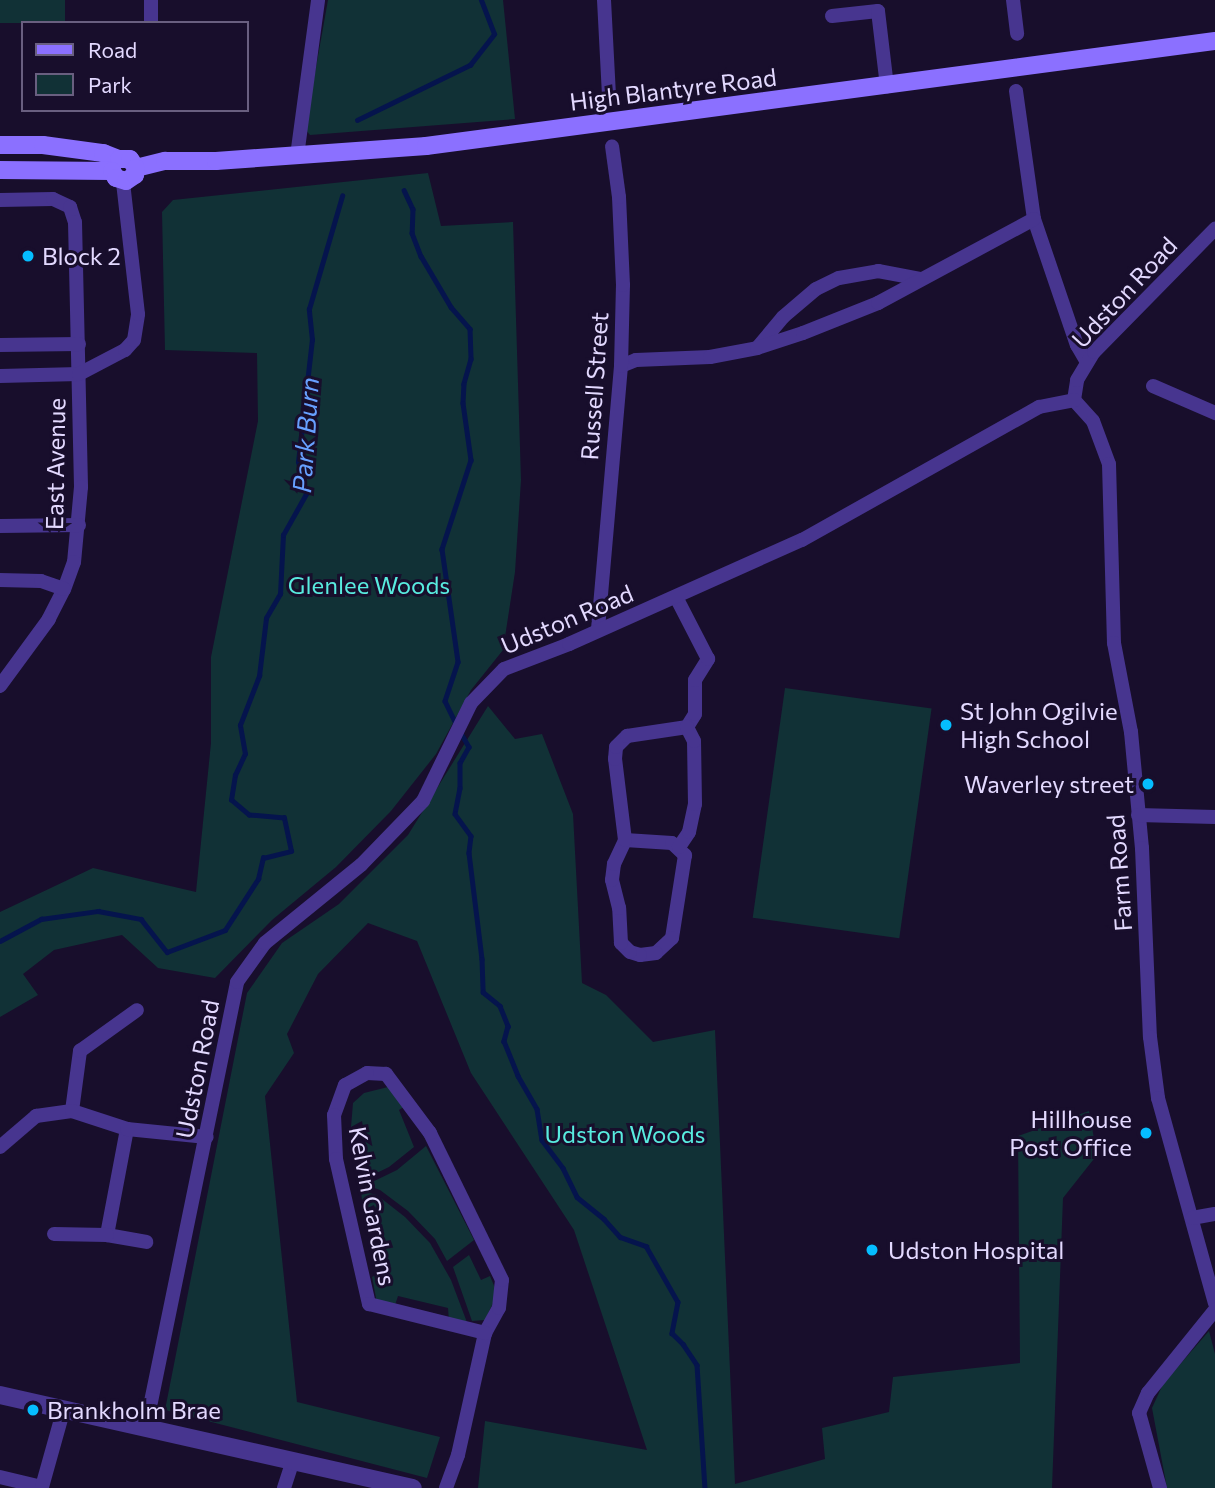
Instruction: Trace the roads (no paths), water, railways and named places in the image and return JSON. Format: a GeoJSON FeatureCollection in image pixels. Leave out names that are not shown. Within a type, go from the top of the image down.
{"type":"FeatureCollection","features":[{"type":"Feature","properties":{"kind":"main road","name":"High Blantyre Road"},"geometry":{"type":"LineString","coordinates":[[118,170],[130,159],[136,168],[165,161],[297,156],[426,146],[1215,41]]}},
{"type":"Feature","properties":{"kind":"main road"},"geometry":{"type":"LineString","coordinates":[[0,145],[64,147],[103,153],[118,170]]}},
{"type":"Feature","properties":{"kind":"main road"},"geometry":{"type":"LineString","coordinates":[[0,170],[118,170]]}},
{"type":"Feature","properties":{"kind":"street"},"geometry":{"type":"LineString","coordinates":[[151,0],[151,21]]}},
{"type":"Feature","properties":{"kind":"street"},"geometry":{"type":"LineString","coordinates":[[297,156],[318,0]]}},
{"type":"Feature","properties":{"kind":"street"},"geometry":{"type":"LineString","coordinates":[[604,0],[609,94]]}},
{"type":"Feature","properties":{"kind":"street"},"geometry":{"type":"LineString","coordinates":[[1013,0],[1017,34]]}},
{"type":"Feature","properties":{"kind":"street"},"geometry":{"type":"LineString","coordinates":[[832,16],[878,11],[887,86]]}},
{"type":"Feature","properties":{"kind":"street"},"geometry":{"type":"LineString","coordinates":[[1016,91],[1034,219],[1077,345],[1087,362]]}},
{"type":"Feature","properties":{"kind":"street","name":"Russell Street"},"geometry":{"type":"LineString","coordinates":[[598,629],[621,366],[623,285],[619,197],[612,146]]}},
{"type":"Feature","properties":{"kind":"street"},"geometry":{"type":"LineString","coordinates":[[0,376],[79,374],[125,350],[134,340],[138,314],[118,170]]}},
{"type":"Feature","properties":{"kind":"street","name":"East Avenue"},"geometry":{"type":"LineString","coordinates":[[0,200],[53,199],[70,208],[75,222],[79,344],[79,526],[74,562],[49,619],[0,686]]}},
{"type":"Feature","properties":{"kind":"street"},"geometry":{"type":"LineString","coordinates":[[621,366],[636,360],[710,357],[757,348],[878,303],[920,279],[956,264],[1034,219]]}},
{"type":"Feature","properties":{"kind":"street","name":"Udston Road"},"geometry":{"type":"LineString","coordinates":[[146,1426],[237,982],[265,943],[361,864],[423,801],[471,703],[504,669],[676,597],[802,540],[1039,407],[1074,400],[1077,380],[1094,352],[1215,229]]}},
{"type":"Feature","properties":{"kind":"street"},"geometry":{"type":"LineString","coordinates":[[757,348],[791,310],[816,289],[839,278],[878,271],[920,279]]}},
{"type":"Feature","properties":{"kind":"street"},"geometry":{"type":"LineString","coordinates":[[0,345],[79,344]]}},
{"type":"Feature","properties":{"kind":"street"},"geometry":{"type":"LineString","coordinates":[[1153,386],[1215,413]]}},
{"type":"Feature","properties":{"kind":"street","name":"Farm Road"},"geometry":{"type":"LineString","coordinates":[[1074,400],[1093,421],[1109,464],[1114,643],[1131,732],[1153,1061],[1158,1098],[1215,1303]]}},
{"type":"Feature","properties":{"kind":"street"},"geometry":{"type":"LineString","coordinates":[[0,526],[79,526]]}},
{"type":"Feature","properties":{"kind":"street"},"geometry":{"type":"LineString","coordinates":[[0,580],[41,581],[64,589]]}},
{"type":"Feature","properties":{"kind":"street"},"geometry":{"type":"LineString","coordinates":[[625,840],[672,843],[679,846],[685,855],[672,938],[656,953],[640,955],[629,952],[621,943],[619,908],[611,880],[614,864],[625,840],[615,759],[616,747],[627,737],[687,727],[695,714],[695,680],[708,659],[676,597]]}},
{"type":"Feature","properties":{"kind":"street"},"geometry":{"type":"LineString","coordinates":[[679,846],[689,832],[695,804],[694,741],[687,727]]}},
{"type":"Feature","properties":{"kind":"street"},"geometry":{"type":"LineString","coordinates":[[1138,815],[1215,817]]}},
{"type":"Feature","properties":{"kind":"street"},"geometry":{"type":"LineString","coordinates":[[72,1111],[80,1051],[138,1010]]}},
{"type":"Feature","properties":{"kind":"street","name":"Kelvin Gardens"},"geometry":{"type":"LineString","coordinates":[[446,1488],[458,1455],[485,1333],[499,1308],[502,1280],[430,1133],[386,1074],[368,1073],[345,1085],[334,1115],[336,1159],[369,1304],[485,1333]]}},
{"type":"Feature","properties":{"kind":"street"},"geometry":{"type":"LineString","coordinates":[[0,1147],[36,1116],[72,1111],[127,1129],[207,1138]]}},
{"type":"Feature","properties":{"kind":"street"},"geometry":{"type":"LineString","coordinates":[[107,1235],[127,1129]]}},
{"type":"Feature","properties":{"kind":"street"},"geometry":{"type":"LineString","coordinates":[[1192,1219],[1215,1213]]}},
{"type":"Feature","properties":{"kind":"street"},"geometry":{"type":"LineString","coordinates":[[54,1234],[107,1235],[146,1242]]}},
{"type":"Feature","properties":{"kind":"street"},"geometry":{"type":"LineString","coordinates":[[1160,1488],[1139,1413],[1148,1393],[1215,1310]]}},
{"type":"Feature","properties":{"kind":"street"},"geometry":{"type":"LineString","coordinates":[[0,1395],[413,1488]]}},
{"type":"Feature","properties":{"kind":"street"},"geometry":{"type":"LineString","coordinates":[[0,1477],[44,1487],[64,1408]]}},
{"type":"Feature","properties":{"kind":"street"},"geometry":{"type":"LineString","coordinates":[[284,1488],[293,1461]]}},
{"type":"Feature","properties":{"kind":"waterway","name":"Park Burn"},"geometry":{"type":"LineString","coordinates":[[357,120],[470,65],[494,34],[481,0]]}},
{"type":"Feature","properties":{"kind":"waterway"},"geometry":{"type":"LineString","coordinates":[[404,190],[413,209],[412,233],[421,256],[451,307],[470,329],[471,359],[464,384],[463,403],[471,460],[442,549],[458,662],[445,701],[457,726]]}},
{"type":"Feature","properties":{"kind":"waterway","name":"Park Burn"},"geometry":{"type":"LineString","coordinates":[[0,941],[41,919],[98,911],[141,919],[167,952],[225,930],[258,879],[263,858],[291,851],[284,818],[249,815],[231,800],[235,775],[245,754],[240,725],[259,676],[266,618],[280,594],[283,535],[306,494],[298,462],[312,340],[309,309],[342,196]]}},
{"type":"Feature","properties":{"kind":"waterway"},"geometry":{"type":"LineString","coordinates":[[461,733],[469,747],[460,763],[460,788],[455,814],[471,836],[469,853],[482,959],[483,992],[500,1006],[508,1026],[504,1041],[518,1076],[537,1109],[542,1140],[563,1168],[577,1197],[604,1219],[620,1237],[646,1246],[678,1302],[672,1333],[697,1365],[705,1488]]}},
{"type":"Feature","properties":{"kind":"place","name":"Block 2"},"geometry":{"type":"Point","coordinates":[28,256]}},
{"type":"Feature","properties":{"kind":"place","name":"St John Ogilvie High School"},"geometry":{"type":"Point","coordinates":[946,725]}},
{"type":"Feature","properties":{"kind":"place","name":"Waverley street"},"geometry":{"type":"Point","coordinates":[1148,784]}},
{"type":"Feature","properties":{"kind":"place","name":"Hillhouse Post Office"},"geometry":{"type":"Point","coordinates":[1146,1133]}},
{"type":"Feature","properties":{"kind":"place","name":"Udston Hospital"},"geometry":{"type":"Point","coordinates":[872,1250]}},
{"type":"Feature","properties":{"kind":"place","name":"Brankholm Brae"},"geometry":{"type":"Point","coordinates":[33,1410]}},
{"type":"Feature","properties":{"kind":"park label","name":"Glenlee Woods"},"geometry":{"type":"Point","coordinates":[369,585]}},
{"type":"Feature","properties":{"kind":"park label","name":"Udston Woods"},"geometry":{"type":"Point","coordinates":[625,1134]}}]}
